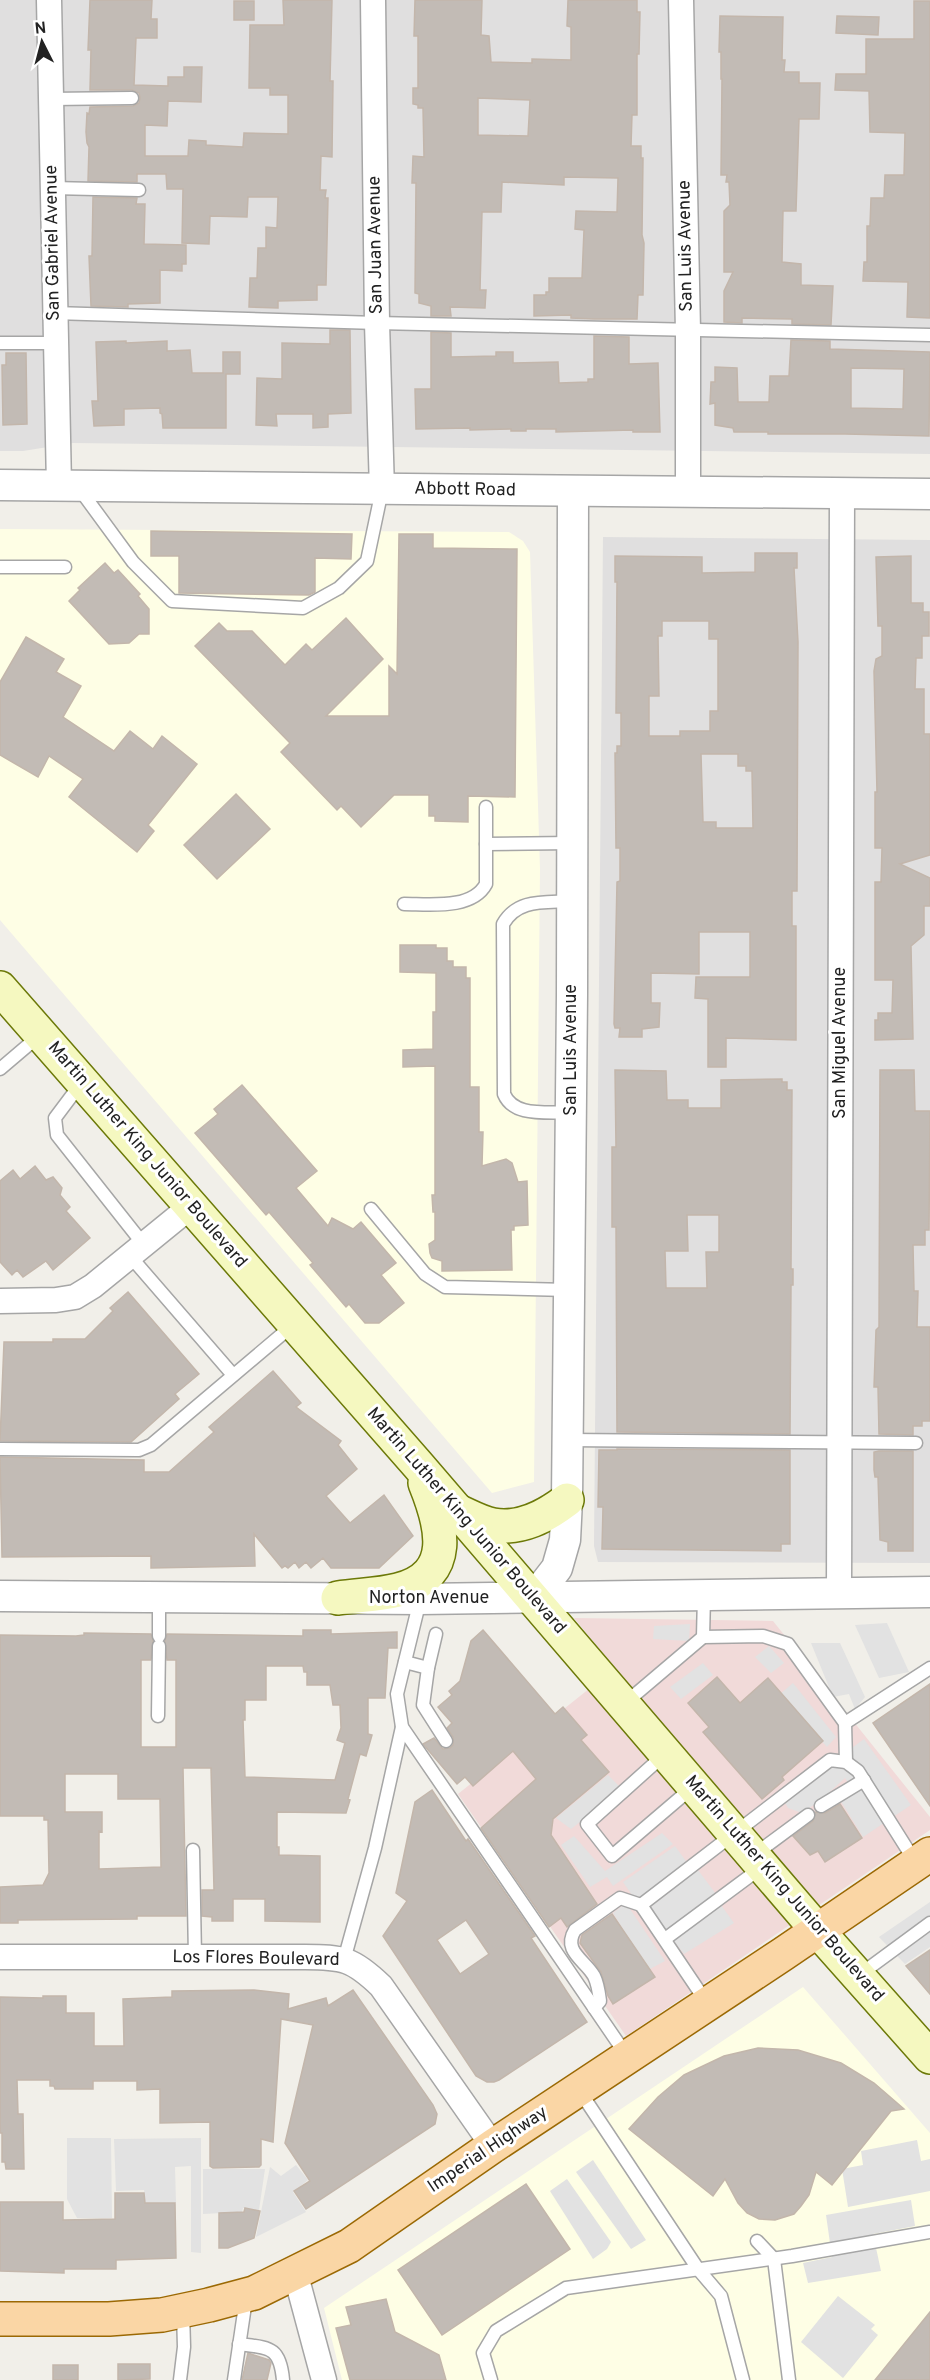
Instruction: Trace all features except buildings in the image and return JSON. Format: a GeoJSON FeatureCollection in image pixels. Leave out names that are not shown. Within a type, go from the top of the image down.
{"type":"FeatureCollection","features":[{"type":"Feature","properties":{"kind":"main road","name":"Martin Luther King Junior Boulevard"},"geometry":{"type":"LineString","coordinates":[[0,988],[190,1207],[295,1323],[750,1852],[930,2057]]}},
{"type":"Feature","properties":{"kind":"main road"},"geometry":{"type":"LineString","coordinates":[[338,1598],[398,1590],[418,1582],[438,1561],[441,1545],[440,1527],[435,1506],[418,1465]]}},
{"type":"Feature","properties":{"kind":"main road"},"geometry":{"type":"LineString","coordinates":[[458,1511],[493,1525],[517,1526],[547,1515],[567,1500]]}},
{"type":"Feature","properties":{"kind":"main road","name":"Imperial Highway"},"geometry":{"type":"LineString","coordinates":[[0,2319],[109,2319],[183,2311],[246,2295],[349,2246],[493,2146],[923,1858]]}},
{"type":"Feature","properties":{"kind":"street","name":"San Gabriel Avenue"},"geometry":{"type":"LineString","coordinates":[[49,0],[54,344],[68,486]]}},
{"type":"Feature","properties":{"kind":"street","name":"San Juan Avenue"},"geometry":{"type":"LineString","coordinates":[[373,0],[377,323],[382,490]]}},
{"type":"Feature","properties":{"kind":"street","name":"San Luis Avenue"},"geometry":{"type":"LineString","coordinates":[[681,0],[688,331],[688,492]]}},
{"type":"Feature","properties":{"kind":"street","name":"Abbott Road"},"geometry":{"type":"LineString","coordinates":[[0,485],[930,494]]}},
{"type":"Feature","properties":{"kind":"street","name":"San Luis Avenue"},"geometry":{"type":"LineString","coordinates":[[533,1599],[557,1568],[565,1540],[567,1500],[573,492]]}},
{"type":"Feature","properties":{"kind":"street","name":"San Miguel Avenue"},"geometry":{"type":"LineString","coordinates":[[839,1593],[842,493]]}},
{"type":"Feature","properties":{"kind":"street"},"geometry":{"type":"LineString","coordinates":[[0,1301],[56,1300],[75,1297],[93,1286],[190,1207]]}},
{"type":"Feature","properties":{"kind":"street","name":"Norton Avenue"},"geometry":{"type":"LineString","coordinates":[[0,1596],[533,1599],[930,1593]]}},
{"type":"Feature","properties":{"kind":"street","name":"Los Flores Boulevard"},"geometry":{"type":"LineString","coordinates":[[0,1957],[305,1957],[344,1960],[358,1965],[395,2004],[493,2146]]}},
{"type":"Feature","properties":{"kind":"street"},"geometry":{"type":"LineString","coordinates":[[296,2272],[324,2380]]}},
{"type":"Feature","properties":{"kind":"lane"},"geometry":{"type":"LineString","coordinates":[[51,99],[132,98]]}},
{"type":"Feature","properties":{"kind":"lane"},"geometry":{"type":"LineString","coordinates":[[52,188],[138,190]]}},
{"type":"Feature","properties":{"kind":"lane"},"geometry":{"type":"LineString","coordinates":[[54,313],[688,331],[930,335]]}},
{"type":"Feature","properties":{"kind":"lane"},"geometry":{"type":"LineString","coordinates":[[0,343],[54,344]]}},
{"type":"Feature","properties":{"kind":"lane"},"geometry":{"type":"LineString","coordinates":[[68,486],[133,562],[172,601],[303,608],[339,588],[367,561],[382,490]]}},
{"type":"Feature","properties":{"kind":"lane"},"geometry":{"type":"LineString","coordinates":[[0,567],[65,567]]}},
{"type":"Feature","properties":{"kind":"lane"},"geometry":{"type":"LineString","coordinates":[[404,904],[467,901],[481,893],[486,884],[486,807]]}},
{"type":"Feature","properties":{"kind":"lane"},"geometry":{"type":"LineString","coordinates":[[486,844],[572,843]]}},
{"type":"Feature","properties":{"kind":"lane"},"geometry":{"type":"LineString","coordinates":[[571,1113],[517,1110],[508,1103],[504,1094],[503,924],[509,913],[517,907],[572,901]]}},
{"type":"Feature","properties":{"kind":"lane"},"geometry":{"type":"LineString","coordinates":[[0,1069],[40,1034]]}},
{"type":"Feature","properties":{"kind":"lane"},"geometry":{"type":"LineString","coordinates":[[82,1082],[55,1118],[57,1135],[137,1250],[233,1375]]}},
{"type":"Feature","properties":{"kind":"lane"},"geometry":{"type":"LineString","coordinates":[[371,1209],[425,1274],[445,1287],[569,1290]]}},
{"type":"Feature","properties":{"kind":"lane"},"geometry":{"type":"LineString","coordinates":[[0,1449],[139,1450],[151,1445],[295,1323]]}},
{"type":"Feature","properties":{"kind":"lane"},"geometry":{"type":"LineString","coordinates":[[568,1440],[916,1443]]}},
{"type":"Feature","properties":{"kind":"lane"},"geometry":{"type":"LineString","coordinates":[[703,1636],[705,1596]]}},
{"type":"Feature","properties":{"kind":"lane"},"geometry":{"type":"LineString","coordinates":[[158,1716],[159,1597]]}},
{"type":"Feature","properties":{"kind":"lane"},"geometry":{"type":"LineString","coordinates":[[344,1960],[375,1848],[402,1727],[397,1694],[420,1599]]}},
{"type":"Feature","properties":{"kind":"lane"},"geometry":{"type":"LineString","coordinates":[[436,1634],[423,1705],[446,1741]]}},
{"type":"Feature","properties":{"kind":"lane"},"geometry":{"type":"LineString","coordinates":[[624,1704],[703,1636],[763,1636],[788,1644],[845,1723],[846,1762]]}},
{"type":"Feature","properties":{"kind":"lane"},"geometry":{"type":"LineString","coordinates":[[405,1662],[428,1668]]}},
{"type":"Feature","properties":{"kind":"lane"},"geometry":{"type":"LineString","coordinates":[[845,1723],[928,1669]]}},
{"type":"Feature","properties":{"kind":"lane"},"geometry":{"type":"LineString","coordinates":[[402,1727],[628,2056]]}},
{"type":"Feature","properties":{"kind":"lane"},"geometry":{"type":"LineString","coordinates":[[666,1754],[587,1824],[612,1856],[694,1786]]}},
{"type":"Feature","properties":{"kind":"lane"},"geometry":{"type":"LineString","coordinates":[[664,1940],[750,1852],[830,1760],[846,1762],[858,1771],[923,1858]]}},
{"type":"Feature","properties":{"kind":"lane"},"geometry":{"type":"LineString","coordinates":[[821,1806],[864,1780]]}},
{"type":"Feature","properties":{"kind":"lane"},"geometry":{"type":"LineString","coordinates":[[641,1905],[750,1852],[808,1815]]}},
{"type":"Feature","properties":{"kind":"lane"},"geometry":{"type":"LineString","coordinates":[[193,1850],[195,1957]]}},
{"type":"Feature","properties":{"kind":"lane"},"geometry":{"type":"LineString","coordinates":[[594,2008],[600,2001],[594,1976],[574,1953],[570,1945],[571,1936],[575,1930],[620,1898],[641,1905],[708,2004]]}},
{"type":"Feature","properties":{"kind":"lane"},"geometry":{"type":"LineString","coordinates":[[858,1976],[930,1923]]}},
{"type":"Feature","properties":{"kind":"lane"},"geometry":{"type":"LineString","coordinates":[[578,2089],[698,2269],[721,2296],[743,2380]]}},
{"type":"Feature","properties":{"kind":"lane"},"geometry":{"type":"LineString","coordinates":[[491,2380],[483,2353],[496,2331],[566,2288],[774,2259],[930,2232]]}},
{"type":"Feature","properties":{"kind":"lane"},"geometry":{"type":"LineString","coordinates":[[757,2241],[774,2259],[789,2380]]}},
{"type":"Feature","properties":{"kind":"lane"},"geometry":{"type":"LineString","coordinates":[[234,2380],[246,2295]]}},
{"type":"Feature","properties":{"kind":"lane"},"geometry":{"type":"LineString","coordinates":[[180,2380],[184,2347],[183,2311]]}},
{"type":"Feature","properties":{"kind":"lane"},"geometry":{"type":"LineString","coordinates":[[239,2344],[267,2348],[275,2352],[281,2363],[283,2380]]}},
{"type":"Feature","properties":{"kind":"shaded area"},"geometry":{"type":"Polygon","coordinates":[[[0,0],[930,0],[930,454],[73,443],[23,451],[0,451],[0,0]]]}},
{"type":"Feature","properties":{"kind":"shaded area"},"geometry":{"type":"Polygon","coordinates":[[[0,529],[509,532],[523,541],[530,552],[540,869],[534,1482],[492,1493],[0,920],[0,529]]]}},
{"type":"Feature","properties":{"kind":"shaded area"},"geometry":{"type":"Polygon","coordinates":[[[603,537],[930,540],[930,1563],[598,1562],[594,1546],[603,537]]]}},
{"type":"Feature","properties":{"kind":"shaded area"},"geometry":{"type":"Polygon","coordinates":[[[574,1618],[773,1621],[930,1817],[930,1830],[626,2036],[458,1794],[615,1668],[574,1618]]]}},
{"type":"Feature","properties":{"kind":"shaded area"},"geometry":{"type":"Polygon","coordinates":[[[887,1623],[909,1672],[879,1678],[855,1625],[887,1623]]]}},
{"type":"Feature","properties":{"kind":"shaded area"},"geometry":{"type":"Polygon","coordinates":[[[690,1624],[689,1641],[653,1639],[654,1626],[690,1624]]]}},
{"type":"Feature","properties":{"kind":"shaded area"},"geometry":{"type":"Polygon","coordinates":[[[811,1643],[840,1643],[865,1697],[855,1709],[849,1694],[833,1697],[811,1643]]]}},
{"type":"Feature","properties":{"kind":"shaded area"},"geometry":{"type":"Polygon","coordinates":[[[769,1646],[784,1663],[771,1673],[755,1657],[769,1646]]]}},
{"type":"Feature","properties":{"kind":"shaded area"},"geometry":{"type":"Polygon","coordinates":[[[703,1663],[713,1675],[681,1699],[670,1687],[703,1663]]]}},
{"type":"Feature","properties":{"kind":"shaded area"},"geometry":{"type":"Polygon","coordinates":[[[793,1683],[836,1737],[827,1747],[779,1695],[793,1683]]]}},
{"type":"Feature","properties":{"kind":"shaded area"},"geometry":{"type":"Polygon","coordinates":[[[864,1739],[911,1805],[863,1837],[840,1800],[853,1791],[845,1778],[821,1800],[802,1813],[788,1808],[783,1799],[864,1739]]]}},
{"type":"Feature","properties":{"kind":"shaded area"},"geometry":{"type":"Polygon","coordinates":[[[608,1775],[622,1789],[571,1829],[556,1818],[608,1775]]]}},
{"type":"Feature","properties":{"kind":"shaded area"},"geometry":{"type":"Polygon","coordinates":[[[662,1833],[673,1844],[613,1886],[607,1877],[590,1887],[561,1845],[574,1836],[605,1871],[662,1833]]]}},
{"type":"Feature","properties":{"kind":"shaded area"},"geometry":{"type":"Polygon","coordinates":[[[675,1846],[688,1864],[636,1901],[623,1882],[675,1846]]]}},
{"type":"Feature","properties":{"kind":"shaded area"},"geometry":{"type":"Polygon","coordinates":[[[698,1870],[716,1894],[666,1932],[650,1907],[698,1870]]]}},
{"type":"Feature","properties":{"kind":"shaded area"},"geometry":{"type":"Polygon","coordinates":[[[930,1902],[930,1947],[905,1964],[879,1937],[930,1902]]]}},
{"type":"Feature","properties":{"kind":"shaded area"},"geometry":{"type":"Polygon","coordinates":[[[626,1903],[665,1961],[648,1970],[613,1913],[626,1903]]]}},
{"type":"Feature","properties":{"kind":"shaded area"},"geometry":{"type":"Polygon","coordinates":[[[721,1905],[734,1923],[684,1954],[673,1940],[721,1905]]]}},
{"type":"Feature","properties":{"kind":"shaded area"},"geometry":{"type":"Polygon","coordinates":[[[803,1987],[930,2133],[930,2380],[342,2380],[324,2308],[803,1987]]]}},
{"type":"Feature","properties":{"kind":"shaded area"},"geometry":{"type":"Polygon","coordinates":[[[67,2138],[111,2138],[112,2218],[77,2218],[67,2199],[67,2138]]]}},
{"type":"Feature","properties":{"kind":"shaded area"},"geometry":{"type":"Polygon","coordinates":[[[201,2138],[201,2253],[191,2252],[191,2166],[175,2167],[176,2203],[145,2203],[144,2190],[116,2191],[114,2139],[201,2138]]]}},
{"type":"Feature","properties":{"kind":"shaded area"},"geometry":{"type":"Polygon","coordinates":[[[917,2140],[921,2161],[930,2159],[930,2191],[848,2207],[842,2169],[863,2165],[861,2151],[917,2140]]]}},
{"type":"Feature","properties":{"kind":"shaded area"},"geometry":{"type":"Polygon","coordinates":[[[593,2160],[646,2240],[631,2249],[576,2172],[593,2160]]]}},
{"type":"Feature","properties":{"kind":"shaded area"},"geometry":{"type":"Polygon","coordinates":[[[296,2165],[308,2180],[293,2192],[306,2212],[256,2237],[270,2167],[281,2176],[296,2165]]]}},
{"type":"Feature","properties":{"kind":"shaded area"},"geometry":{"type":"Polygon","coordinates":[[[203,2169],[265,2169],[259,2210],[243,2208],[242,2212],[203,2214],[203,2169]]]}},
{"type":"Feature","properties":{"kind":"shaded area"},"geometry":{"type":"Polygon","coordinates":[[[567,2179],[611,2242],[607,2249],[593,2259],[550,2191],[567,2179]]]}},
{"type":"Feature","properties":{"kind":"shaded area"},"geometry":{"type":"Polygon","coordinates":[[[911,2200],[915,2226],[873,2234],[881,2271],[808,2283],[803,2263],[832,2257],[826,2215],[911,2200]]]}},
{"type":"Feature","properties":{"kind":"shaded area"},"geometry":{"type":"Polygon","coordinates":[[[838,2296],[875,2325],[871,2329],[878,2335],[843,2378],[801,2342],[838,2296]]]}}]}
